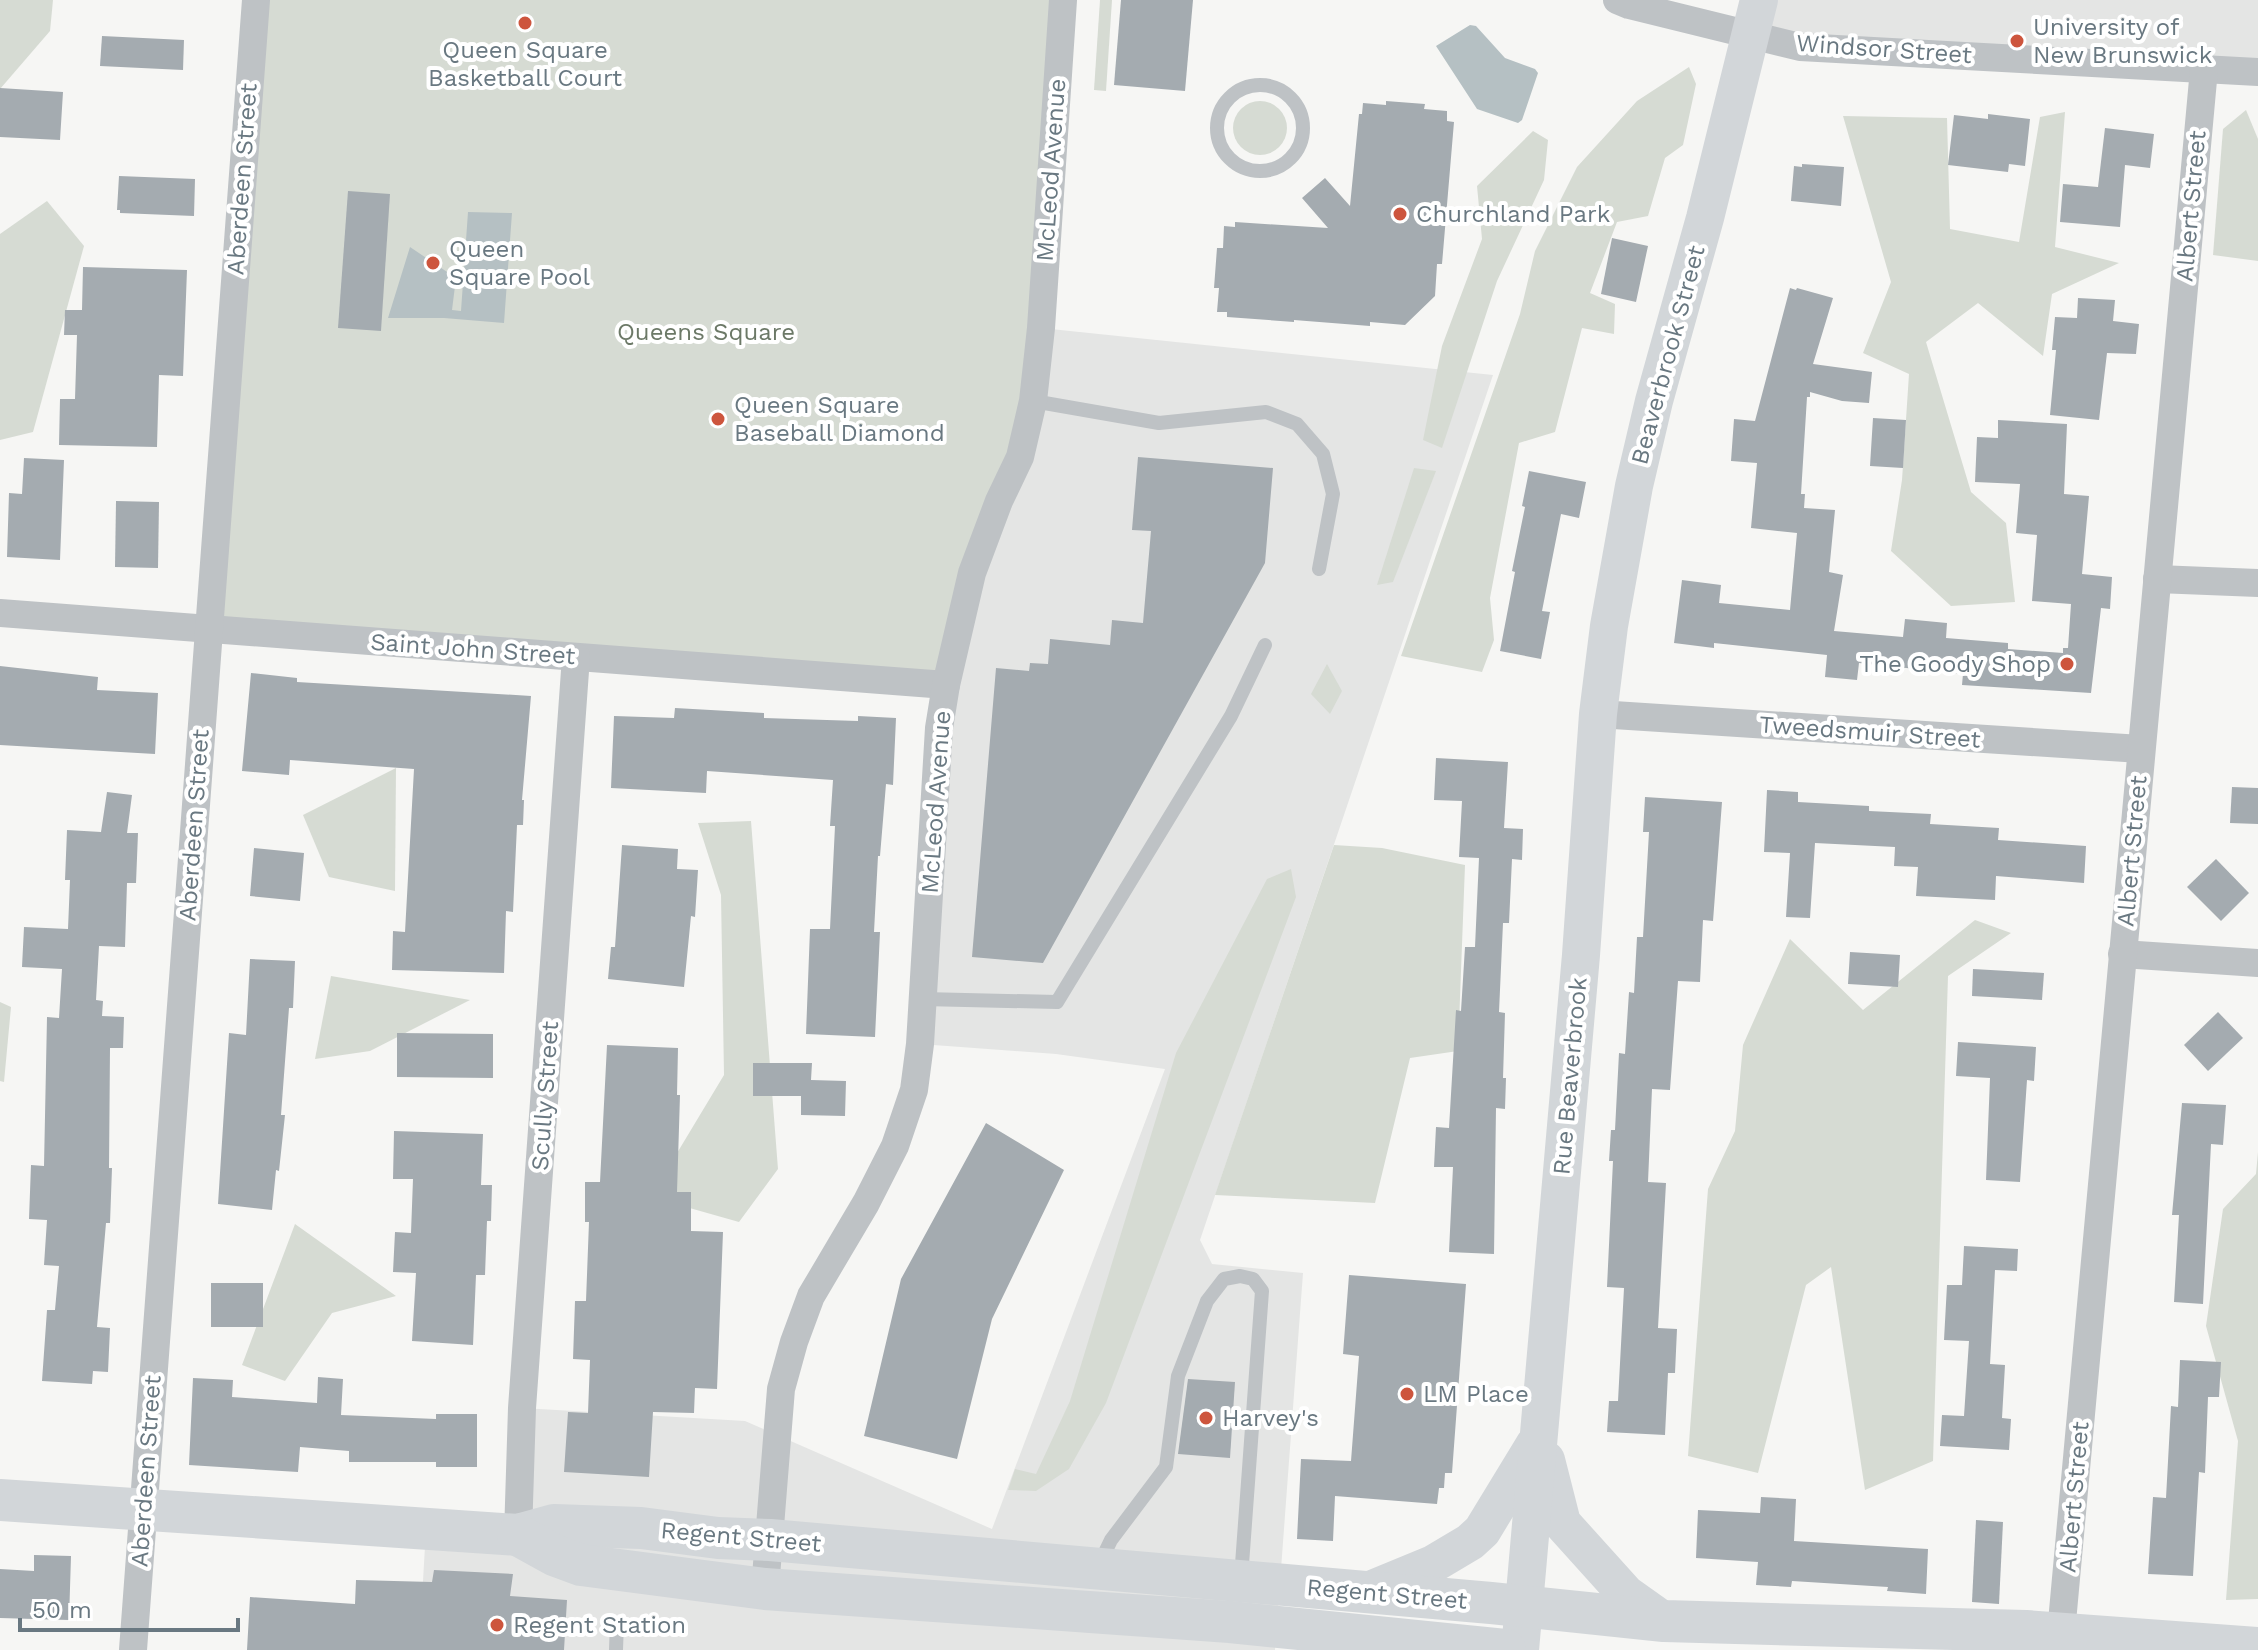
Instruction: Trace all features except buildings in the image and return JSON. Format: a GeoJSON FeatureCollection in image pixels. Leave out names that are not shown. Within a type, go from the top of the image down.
{"type":"FeatureCollection","features":[{"type":"Feature","properties":{"kind":"main road","name":"Regent Street"},"geometry":{"type":"LineString","coordinates":[[0,1500],[518,1535],[554,1525],[641,1528],[718,1538],[1365,1592],[1664,1621],[2061,1633],[2258,1648]]}},
{"type":"Feature","properties":{"kind":"main road","name":"Regent Street"},"geometry":{"type":"LineString","coordinates":[[518,1535],[554,1555],[581,1565],[765,1589],[1230,1622],[1387,1643],[1505,1650]]}},
{"type":"Feature","properties":{"kind":"street","name":"Aberdeen Street"},"geometry":{"type":"LineString","coordinates":[[133,1650],[256,0]]}},
{"type":"Feature","properties":{"kind":"street","name":"McLeod Avenue"},"geometry":{"type":"LineString","coordinates":[[765,1589],[781,1389],[794,1342],[811,1296],[866,1203],[895,1146],[914,1090],[923,999],[939,728],[946,685],[972,573],[999,501],[1020,457],[1033,401],[1063,0]]}},
{"type":"Feature","properties":{"kind":"street"},"geometry":{"type":"LineString","coordinates":[[1617,0],[1755,18]]}},
{"type":"Feature","properties":{"kind":"street","name":"Windsor Street"},"geometry":{"type":"LineString","coordinates":[[1755,18],[1800,47],[2258,72]]}},
{"type":"Feature","properties":{"kind":"street","name":"Beaverbrook Street"},"geometry":{"type":"LineString","coordinates":[[1598,714],[1634,486],[1755,18]]}},
{"type":"Feature","properties":{"kind":"street","name":"Albert Street"},"geometry":{"type":"LineString","coordinates":[[2061,1633],[2204,69]]}},
{"type":"Feature","properties":{"kind":"street"},"geometry":{"type":"LineString","coordinates":[[2157,579],[2258,583]]}},
{"type":"Feature","properties":{"kind":"street","name":"Saint John Street"},"geometry":{"type":"LineString","coordinates":[[0,613],[946,685]]}},
{"type":"Feature","properties":{"kind":"street","name":"Scully Street"},"geometry":{"type":"LineString","coordinates":[[518,1535],[522,1408],[576,657]]}},
{"type":"Feature","properties":{"kind":"street","name":"Tweedsmuir Street"},"geometry":{"type":"LineString","coordinates":[[1598,714],[2141,749]]}},
{"type":"Feature","properties":{"kind":"street","name":"Rue Beaverbrook"},"geometry":{"type":"LineString","coordinates":[[1539,1438],[1581,955],[1598,714]]}},
{"type":"Feature","properties":{"kind":"street"},"geometry":{"type":"LineString","coordinates":[[2122,954],[2258,963]]}},
{"type":"Feature","properties":{"kind":"street"},"geometry":{"type":"LineString","coordinates":[[1365,1592],[1433,1564],[1470,1542],[1482,1531],[1539,1438]]}},
{"type":"Feature","properties":{"kind":"street"},"geometry":{"type":"LineString","coordinates":[[1520,1650],[1539,1438]]}},
{"type":"Feature","properties":{"kind":"street"},"geometry":{"type":"LineString","coordinates":[[1539,1438],[1551,1473],[1562,1523],[1626,1594],[1664,1621]]}},
{"type":"Feature","properties":{"kind":"lane"},"geometry":{"type":"LineString","coordinates":[[1269,85],[1282,90],[1301,113],[1301,143],[1282,165],[1253,171],[1228,158],[1220,146],[1217,119],[1222,106],[1242,88],[1269,85]]}},
{"type":"Feature","properties":{"kind":"lane"},"geometry":{"type":"LineString","coordinates":[[1033,401],[1159,423],[1266,412],[1297,424],[1323,454],[1333,494],[1319,569]]}},
{"type":"Feature","properties":{"kind":"lane"},"geometry":{"type":"LineString","coordinates":[[923,999],[1057,1002],[1231,716],[1265,645]]}},
{"type":"Feature","properties":{"kind":"lane"},"geometry":{"type":"LineString","coordinates":[[1097,1569],[1111,1540],[1166,1467],[1178,1376],[1207,1301],[1224,1279],[1240,1276],[1253,1279],[1262,1291],[1240,1582]]}},
{"type":"Feature","properties":{"kind":"lane"},"geometry":{"type":"LineString","coordinates":[[616,1650],[617,1622]]}},
{"type":"Feature","properties":{"kind":"shaded area","name":"University of New Brunswick"},"geometry":{"type":"Polygon","coordinates":[[[1759,0],[2258,0],[2258,72],[1751,35],[1759,0]]]}},
{"type":"Feature","properties":{"kind":"shaded area"},"geometry":{"type":"Polygon","coordinates":[[[1470,25],[1476,26],[1505,58],[1535,69],[1538,73],[1522,120],[1518,123],[1477,109],[1436,46],[1470,25]]]}},
{"type":"Feature","properties":{"kind":"shaded area"},"geometry":{"type":"Polygon","coordinates":[[[468,212],[512,213],[504,323],[444,318],[388,318],[410,247],[456,278],[452,310],[461,311],[468,212]]]}},
{"type":"Feature","properties":{"kind":"shaded area"},"geometry":{"type":"Polygon","coordinates":[[[1041,328],[1493,375],[1200,1240],[1212,1264],[1303,1273],[1275,1650],[419,1650],[426,1529],[518,1535],[522,1408],[745,1421],[992,1529],[1165,1069],[1056,1054],[920,1044],[939,728],[1041,328]]]}},
{"type":"Feature","properties":{"kind":"green space"},"geometry":{"type":"Polygon","coordinates":[[[0,0],[53,0],[50,31],[0,89],[0,0]]]}},
{"type":"Feature","properties":{"kind":"green space","name":"Queens Square"},"geometry":{"type":"Polygon","coordinates":[[[256,0],[1063,0],[1041,328],[946,685],[209,629],[256,0]]]}},
{"type":"Feature","properties":{"kind":"green space"},"geometry":{"type":"Polygon","coordinates":[[[1100,0],[1112,0],[1106,91],[1094,90],[1100,0]]]}},
{"type":"Feature","properties":{"kind":"green space"},"geometry":{"type":"Polygon","coordinates":[[[1689,67],[1696,84],[1683,145],[1665,158],[1648,216],[1617,222],[1590,293],[1615,304],[1614,334],[1582,328],[1555,432],[1519,443],[1490,598],[1494,640],[1482,672],[1401,656],[1520,314],[1535,251],[1577,167],[1637,101],[1689,67]]]}},
{"type":"Feature","properties":{"kind":"green space"},"geometry":{"type":"Polygon","coordinates":[[[1260,101],[1271,103],[1279,109],[1285,117],[1285,139],[1279,147],[1271,153],[1260,155],[1249,153],[1241,147],[1235,139],[1233,128],[1235,117],[1241,109],[1249,103],[1260,101]]]}},
{"type":"Feature","properties":{"kind":"green space"},"geometry":{"type":"Polygon","coordinates":[[[2246,110],[2258,139],[2258,261],[2213,255],[2223,129],[2246,110]]]}},
{"type":"Feature","properties":{"kind":"green space"},"geometry":{"type":"Polygon","coordinates":[[[2065,112],[2055,247],[2119,263],[2052,294],[2043,356],[1978,303],[1926,342],[1971,492],[2006,523],[2015,602],[1951,606],[1891,551],[1902,480],[1909,374],[1863,353],[1891,282],[1843,116],[1947,118],[1950,229],[2019,242],[2040,117],[2065,112]]]}},
{"type":"Feature","properties":{"kind":"green space"},"geometry":{"type":"Polygon","coordinates":[[[1533,131],[1548,140],[1544,180],[1497,281],[1442,448],[1423,440],[1442,346],[1482,239],[1477,186],[1533,131]]]}},
{"type":"Feature","properties":{"kind":"green space"},"geometry":{"type":"Polygon","coordinates":[[[47,201],[84,246],[33,432],[0,440],[0,234],[47,201]]]}},
{"type":"Feature","properties":{"kind":"green space"},"geometry":{"type":"Polygon","coordinates":[[[1414,468],[1436,471],[1393,582],[1377,585],[1414,468]]]}},
{"type":"Feature","properties":{"kind":"green space"},"geometry":{"type":"Polygon","coordinates":[[[1327,664],[1342,691],[1330,714],[1311,694],[1327,664]]]}},
{"type":"Feature","properties":{"kind":"green space"},"geometry":{"type":"Polygon","coordinates":[[[396,768],[395,891],[329,877],[303,815],[396,768]]]}},
{"type":"Feature","properties":{"kind":"green space"},"geometry":{"type":"Polygon","coordinates":[[[751,821],[778,1169],[739,1222],[679,1205],[665,1173],[724,1075],[721,895],[698,823],[751,821]]]}},
{"type":"Feature","properties":{"kind":"green space"},"geometry":{"type":"Polygon","coordinates":[[[1334,845],[1382,848],[1465,865],[1458,1051],[1410,1058],[1375,1203],[1215,1195],[1334,845]]]}},
{"type":"Feature","properties":{"kind":"green space"},"geometry":{"type":"Polygon","coordinates":[[[1291,869],[1296,897],[1106,1403],[1069,1469],[1036,1491],[1008,1490],[1015,1469],[1036,1474],[1070,1401],[1176,1053],[1267,879],[1291,869]]]}},
{"type":"Feature","properties":{"kind":"green space"},"geometry":{"type":"Polygon","coordinates":[[[1975,920],[2011,933],[1948,976],[1933,1461],[1865,1490],[1831,1267],[1806,1285],[1758,1473],[1688,1456],[1708,1189],[1735,1131],[1743,1045],[1790,939],[1863,1010],[1975,920]]]}},
{"type":"Feature","properties":{"kind":"green space"},"geometry":{"type":"Polygon","coordinates":[[[331,976],[470,1000],[370,1051],[315,1059],[331,976]]]}},
{"type":"Feature","properties":{"kind":"green space"},"geometry":{"type":"Polygon","coordinates":[[[0,1002],[11,1007],[4,1082],[0,1081],[0,1002]]]}},
{"type":"Feature","properties":{"kind":"green space"},"geometry":{"type":"Polygon","coordinates":[[[2258,1152],[2258,1599],[2226,1600],[2238,1441],[2206,1326],[2223,1209],[2256,1174],[2258,1152]]]}},
{"type":"Feature","properties":{"kind":"green space"},"geometry":{"type":"Polygon","coordinates":[[[295,1224],[396,1296],[332,1313],[285,1381],[242,1365],[295,1224]]]}},
{"type":"Feature","properties":{"kind":"place","name":"Queen Square Basketball Court"},"geometry":{"type":"Point","coordinates":[525,23]}},
{"type":"Feature","properties":{"kind":"place","name":"University of New Brunswick"},"geometry":{"type":"Point","coordinates":[2017,41]}},
{"type":"Feature","properties":{"kind":"place","name":"Churchland Park"},"geometry":{"type":"Point","coordinates":[1400,214]}},
{"type":"Feature","properties":{"kind":"place","name":"Queen Square Pool"},"geometry":{"type":"Point","coordinates":[433,263]}},
{"type":"Feature","properties":{"kind":"place","name":"Queen Square Baseball Diamond"},"geometry":{"type":"Point","coordinates":[718,419]}},
{"type":"Feature","properties":{"kind":"place","name":"The Goody Shop"},"geometry":{"type":"Point","coordinates":[2067,664]}},
{"type":"Feature","properties":{"kind":"place","name":"LM Place"},"geometry":{"type":"Point","coordinates":[1407,1394]}},
{"type":"Feature","properties":{"kind":"place","name":"Harvey's"},"geometry":{"type":"Point","coordinates":[1206,1418]}},
{"type":"Feature","properties":{"kind":"place","name":"Regent Station"},"geometry":{"type":"Point","coordinates":[497,1625]}}]}
